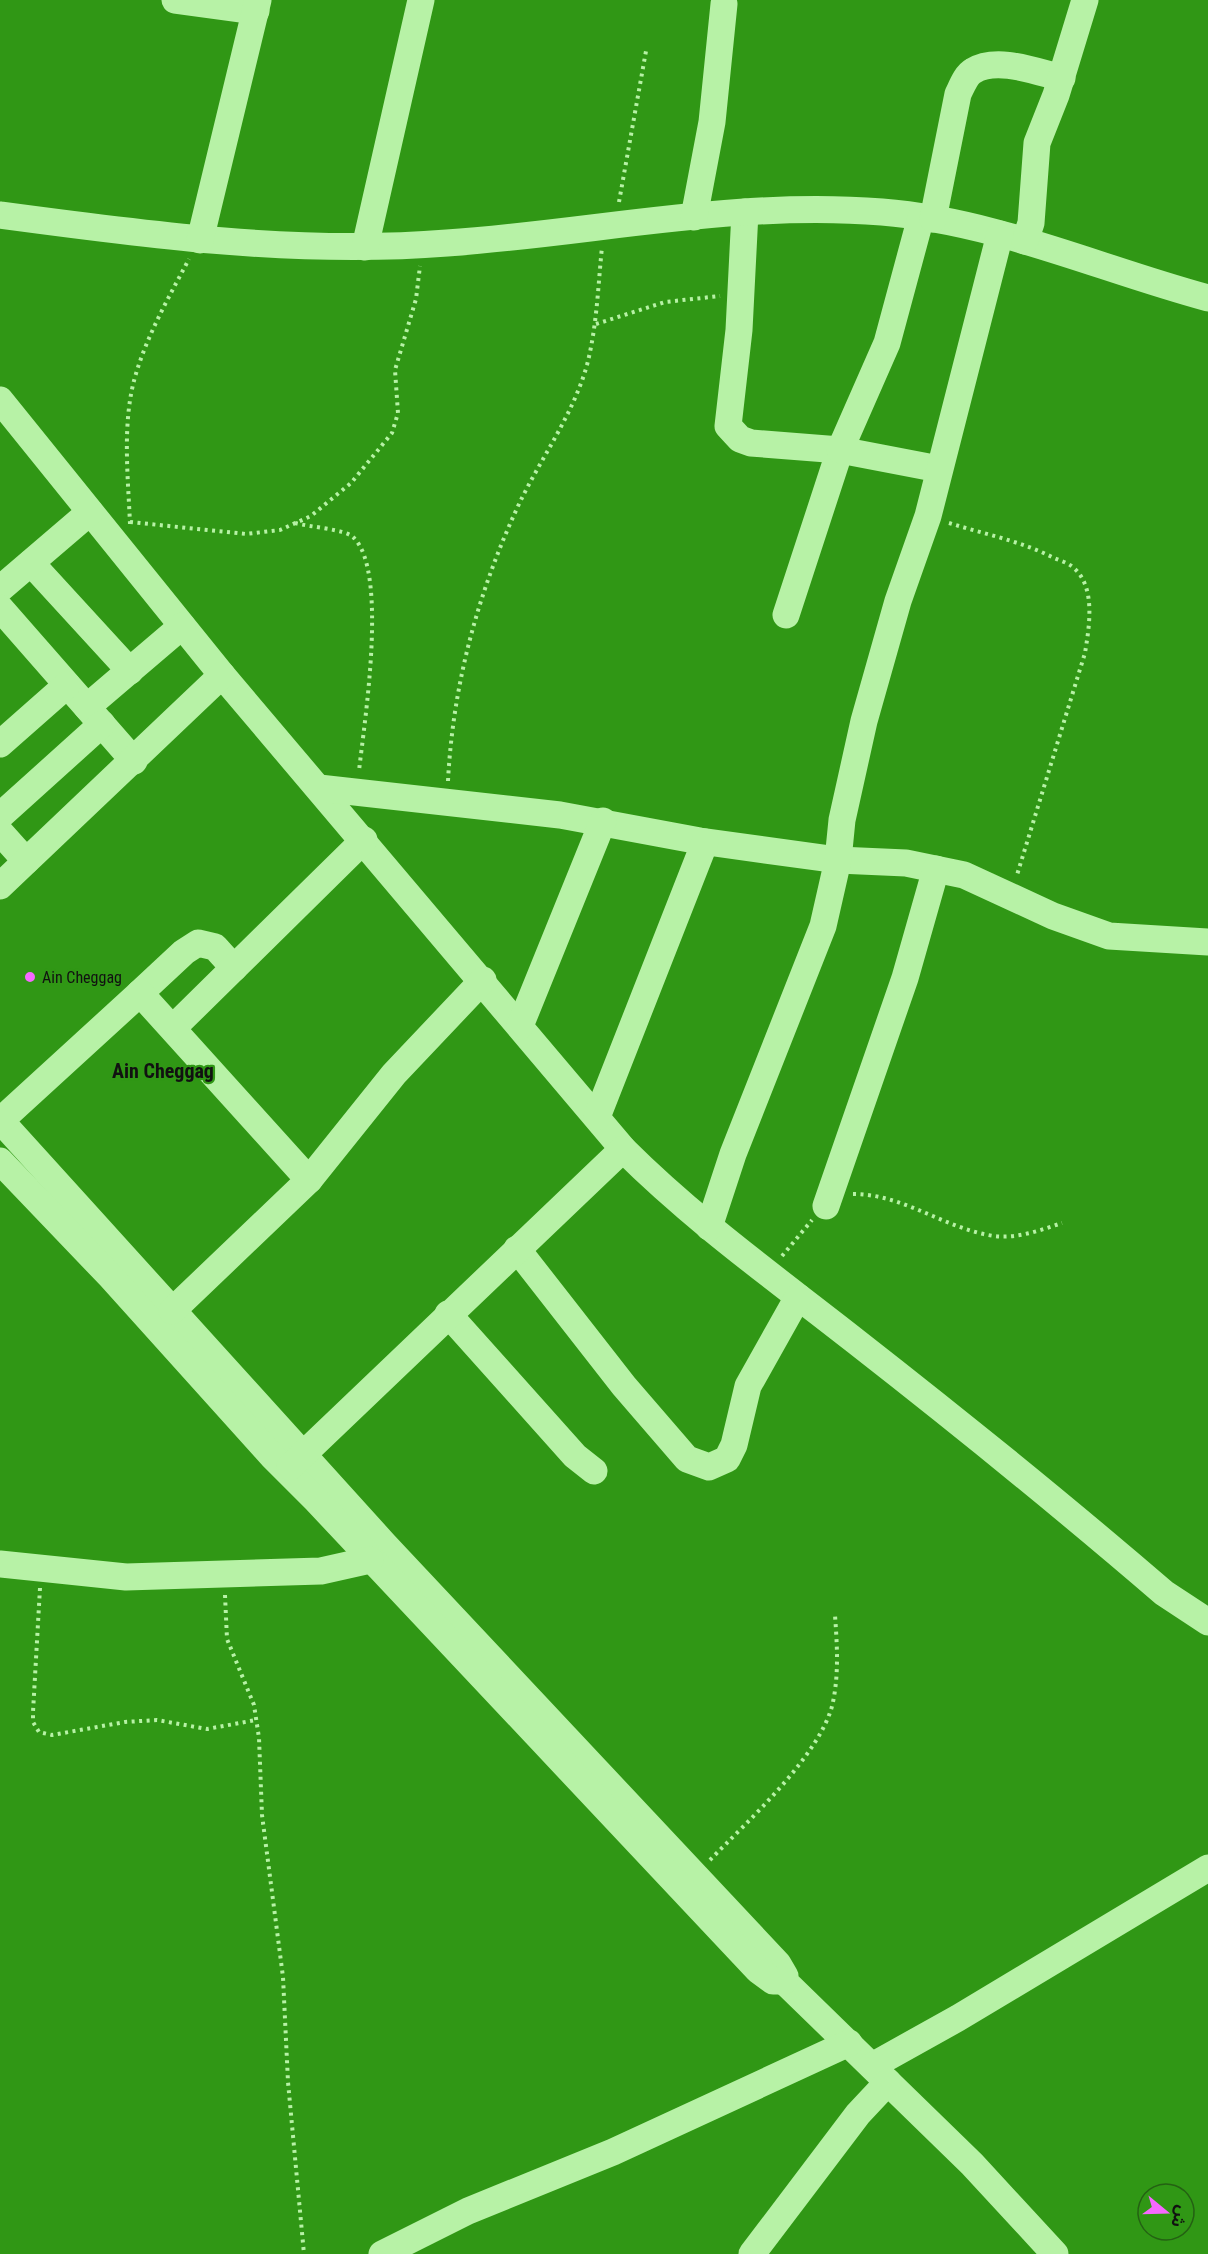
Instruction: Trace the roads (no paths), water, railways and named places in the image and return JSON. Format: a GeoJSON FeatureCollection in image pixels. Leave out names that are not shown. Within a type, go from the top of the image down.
{"type":"FeatureCollection","features":[{"type":"Feature","properties":{"kind":"street"},"geometry":{"type":"LineString","coordinates":[[175,0],[257,5],[200,240]]}},
{"type":"Feature","properties":{"kind":"street"},"geometry":{"type":"LineString","coordinates":[[365,247],[421,0]]}},
{"type":"Feature","properties":{"kind":"street"},"geometry":{"type":"LineString","coordinates":[[709,1227],[733,1154],[823,926],[864,721],[898,601],[928,516],[939,469],[1012,237],[1031,224],[1037,143],[1062,78],[1085,0]]}},
{"type":"Feature","properties":{"kind":"street"},"geometry":{"type":"LineString","coordinates":[[694,217],[712,122],[724,4]]}},
{"type":"Feature","properties":{"kind":"street"},"geometry":{"type":"LineString","coordinates":[[786,615],[840,450],[887,343],[927,218],[955,105],[966,78],[974,70],[994,66],[1062,78]]}},
{"type":"Feature","properties":{"kind":"street"},"geometry":{"type":"LineString","coordinates":[[0,214],[200,240],[285,246],[365,247],[423,245],[552,233],[609,224],[776,209],[837,210],[927,218],[1012,237],[1208,298]]}},
{"type":"Feature","properties":{"kind":"street"},"geometry":{"type":"LineString","coordinates":[[745,212],[741,294],[728,426],[740,439],[751,443],[840,450],[939,469]]}},
{"type":"Feature","properties":{"kind":"street"},"geometry":{"type":"LineString","coordinates":[[0,400],[222,675],[483,980],[623,1149],[666,1192],[766,1275],[798,1297],[1164,1593],[1208,1622]]}},
{"type":"Feature","properties":{"kind":"street"},"geometry":{"type":"LineString","coordinates":[[0,589],[90,512]]}},
{"type":"Feature","properties":{"kind":"street"},"geometry":{"type":"LineString","coordinates":[[32,562],[130,671]]}},
{"type":"Feature","properties":{"kind":"street"},"geometry":{"type":"LineString","coordinates":[[0,608],[134,761]]}},
{"type":"Feature","properties":{"kind":"street"},"geometry":{"type":"LineString","coordinates":[[0,816],[94,715],[130,671],[182,626]]}},
{"type":"Feature","properties":{"kind":"street"},"geometry":{"type":"LineString","coordinates":[[0,886],[222,675]]}},
{"type":"Feature","properties":{"kind":"street"},"geometry":{"type":"LineString","coordinates":[[0,744],[67,685]]}},
{"type":"Feature","properties":{"kind":"street"},"geometry":{"type":"LineString","coordinates":[[319,788],[560,815],[603,821],[705,842],[838,860],[906,863],[964,875],[1011,897],[1109,936],[1208,942]]}},
{"type":"Feature","properties":{"kind":"street"},"geometry":{"type":"LineString","coordinates":[[520,1026],[603,821]]}},
{"type":"Feature","properties":{"kind":"street"},"geometry":{"type":"LineString","coordinates":[[0,832],[26,861]]}},
{"type":"Feature","properties":{"kind":"street"},"geometry":{"type":"LineString","coordinates":[[173,1028],[364,840]]}},
{"type":"Feature","properties":{"kind":"street"},"geometry":{"type":"LineString","coordinates":[[597,1118],[705,842]]}},
{"type":"Feature","properties":{"kind":"street"},"geometry":{"type":"LineString","coordinates":[[826,1206],[905,978],[936,869]]}},
{"type":"Feature","properties":{"kind":"street"},"geometry":{"type":"LineString","coordinates":[[234,968],[215,947],[198,943],[184,952],[0,1120],[172,1311],[370,1560],[758,1970],[773,1981],[784,1981],[849,2043],[972,2164],[1055,2254]]}},
{"type":"Feature","properties":{"kind":"street"},"geometry":{"type":"LineString","coordinates":[[172,1311],[309,1180],[394,1074],[483,980]]}},
{"type":"Feature","properties":{"kind":"street"},"geometry":{"type":"LineString","coordinates":[[140,993],[309,1180]]}},
{"type":"Feature","properties":{"kind":"street"},"geometry":{"type":"LineString","coordinates":[[295,1463],[448,1314],[623,1149]]}},
{"type":"Feature","properties":{"kind":"street"},"geometry":{"type":"LineString","coordinates":[[0,1161],[696,1874],[778,1964],[785,1976],[784,1981]]}},
{"type":"Feature","properties":{"kind":"street"},"geometry":{"type":"LineString","coordinates":[[517,1249],[624,1386],[687,1459],[709,1467],[727,1458],[734,1445],[748,1386],[798,1297]]}},
{"type":"Feature","properties":{"kind":"street"},"geometry":{"type":"LineString","coordinates":[[448,1314],[575,1456],[594,1471]]}},
{"type":"Feature","properties":{"kind":"street"},"geometry":{"type":"LineString","coordinates":[[0,1564],[126,1577],[321,1571],[370,1560]]}},
{"type":"Feature","properties":{"kind":"street"},"geometry":{"type":"LineString","coordinates":[[752,2254],[858,2114],[880,2074],[958,2018],[1208,1868]]}},
{"type":"Feature","properties":{"kind":"street"},"geometry":{"type":"LineString","coordinates":[[382,2254],[468,2211],[613,2152],[849,2043]]}},
{"type":"Feature","properties":{"kind":"place","name":"Ain Cheggag"},"geometry":{"type":"Point","coordinates":[30,977]}},
{"type":"Feature","properties":{"kind":"district","name":"Ain Cheggag"},"geometry":{"type":"Point","coordinates":[163,1071]}}]}
